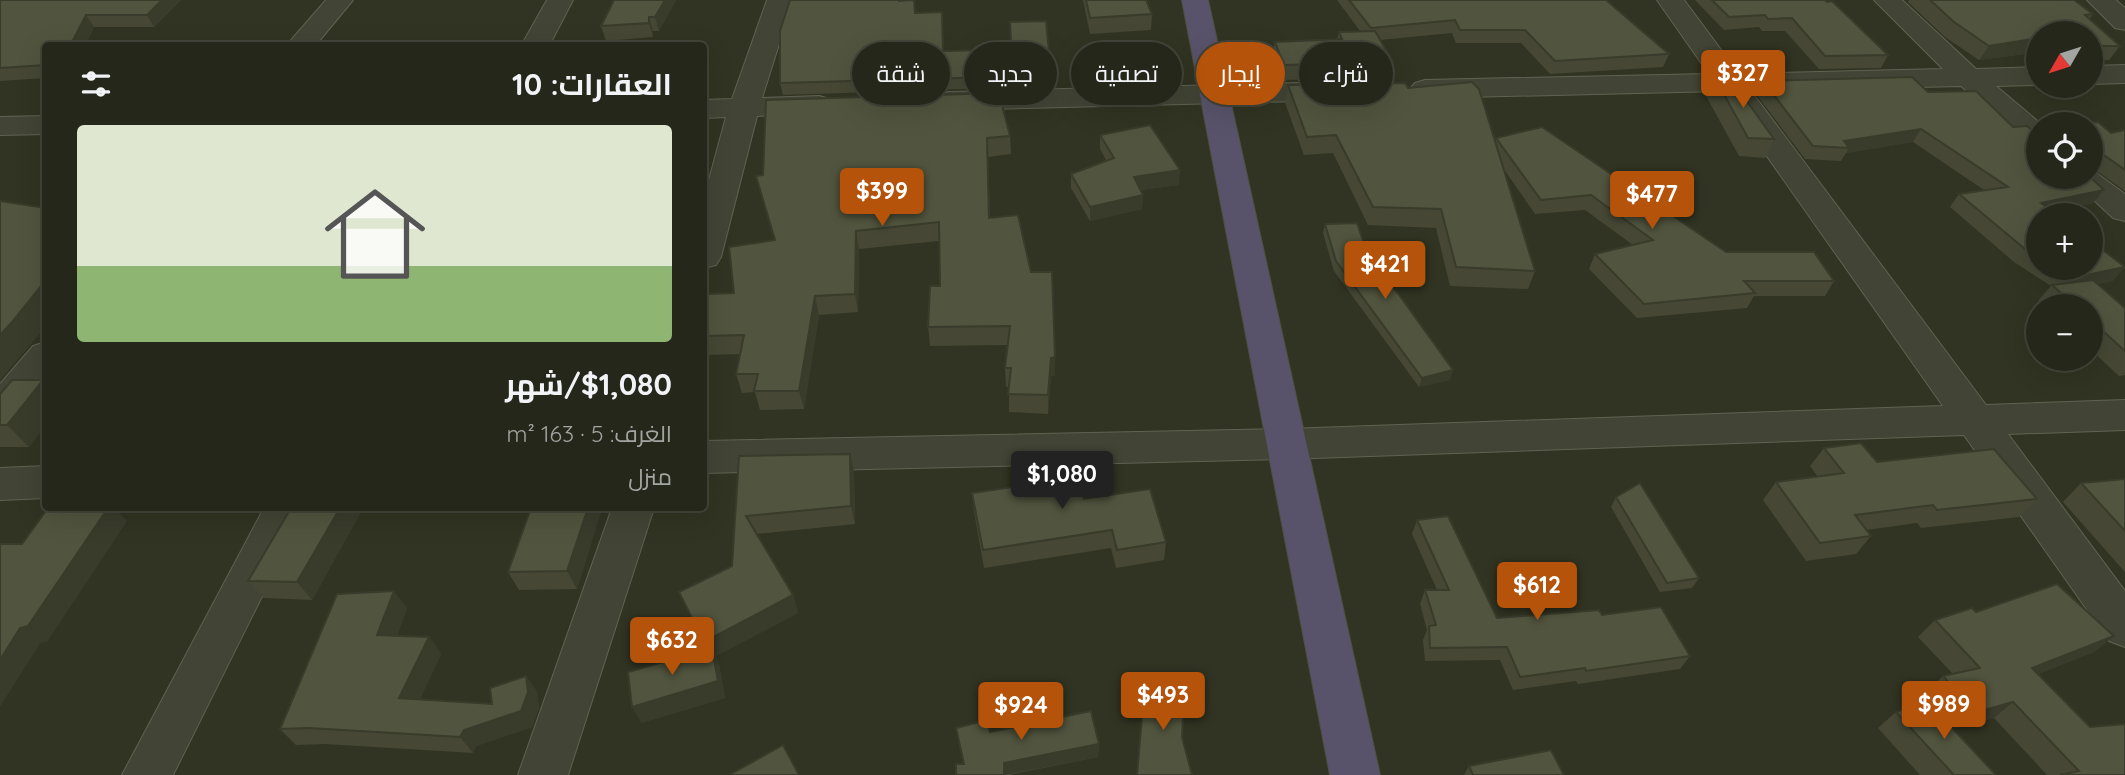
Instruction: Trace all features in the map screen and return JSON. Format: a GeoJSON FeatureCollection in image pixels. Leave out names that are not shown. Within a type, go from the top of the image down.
{"type":"FeatureCollection","features":[{"type":"Feature","properties":{"kind":"highway"},"geometry":{"type":"LineString","coordinates":[[1195,0],[1204,42]]}},
{"type":"Feature","properties":{"kind":"highway"},"geometry":{"type":"LineString","coordinates":[[1216,105],[1354,775]]}},
{"type":"Feature","properties":{"kind":"street"},"geometry":{"type":"LineString","coordinates":[[303,42],[340,0]]}},
{"type":"Feature","properties":{"kind":"street"},"geometry":{"type":"LineString","coordinates":[[537,42],[560,0]]}},
{"type":"Feature","properties":{"kind":"street"},"geometry":{"type":"LineString","coordinates":[[707,246],[744,108],[780,0]]}},
{"type":"Feature","properties":{"kind":"street"},"geometry":{"type":"LineString","coordinates":[[1670,0],[2125,627]]}},
{"type":"Feature","properties":{"kind":"street"},"geometry":{"type":"LineString","coordinates":[[1887,0],[1969,78],[2026,127]]}},
{"type":"Feature","properties":{"kind":"street"},"geometry":{"type":"LineString","coordinates":[[2100,0],[2125,22]]}},
{"type":"Feature","properties":{"kind":"street"},"geometry":{"type":"LineString","coordinates":[[2104,75],[2125,74]]}},
{"type":"Feature","properties":{"kind":"street"},"geometry":{"type":"LineString","coordinates":[[1285,92],[2026,76]]}},
{"type":"Feature","properties":{"kind":"street"},"geometry":{"type":"LineString","coordinates":[[950,101],[1196,94]]}},
{"type":"Feature","properties":{"kind":"street"},"geometry":{"type":"LineString","coordinates":[[707,109],[841,104]]}},
{"type":"Feature","properties":{"kind":"street"},"geometry":{"type":"LineString","coordinates":[[0,126],[42,125]]}},
{"type":"Feature","properties":{"kind":"street"},"geometry":{"type":"LineString","coordinates":[[2099,189],[2125,211]]}},
{"type":"Feature","properties":{"kind":"street"},"geometry":{"type":"LineString","coordinates":[[0,411],[42,360]]}},
{"type":"Feature","properties":{"kind":"street"},"geometry":{"type":"LineString","coordinates":[[707,457],[1286,444],[2125,415]]}},
{"type":"Feature","properties":{"kind":"street"},"geometry":{"type":"LineString","coordinates":[[0,484],[42,482]]}},
{"type":"Feature","properties":{"kind":"street"},"geometry":{"type":"LineString","coordinates":[[147,775],[283,511]]}},
{"type":"Feature","properties":{"kind":"street"},"geometry":{"type":"LineString","coordinates":[[543,775],[632,511]]}},
{"type":"Feature","properties":{"kind":"building"},"geometry":{"type":"Polygon","coordinates":[[[0,0],[162,0],[147,15],[86,15],[72,42],[42,42],[42,65],[0,68],[0,0]]]}},
{"type":"Feature","properties":{"kind":"building"},"geometry":{"type":"Polygon","coordinates":[[[614,0],[665,0],[655,17],[649,17],[649,23],[601,26],[614,0]]]}},
{"type":"Feature","properties":{"kind":"building"},"geometry":{"type":"Polygon","coordinates":[[[790,0],[914,0],[915,13],[942,12],[943,42],[852,42],[852,81],[780,83],[780,31],[790,0]]]}},
{"type":"Feature","properties":{"kind":"building"},"geometry":{"type":"Polygon","coordinates":[[[1086,0],[1146,0],[1152,14],[1090,18],[1086,0]]]}},
{"type":"Feature","properties":{"kind":"building"},"geometry":{"type":"Polygon","coordinates":[[[1349,0],[1606,0],[1669,54],[1555,61],[1525,30],[1460,30],[1455,20],[1371,28],[1349,0]]]}},
{"type":"Feature","properties":{"kind":"building"},"geometry":{"type":"Polygon","coordinates":[[[1712,0],[1832,1],[1888,55],[1825,56],[1792,18],[1768,19],[1765,15],[1729,17],[1712,0]]]}},
{"type":"Feature","properties":{"kind":"building"},"geometry":{"type":"Polygon","coordinates":[[[1930,0],[2074,0],[2093,14],[2085,15],[2092,21],[2026,21],[2026,40],[1989,46],[1954,22],[1930,0]]]}},
{"type":"Feature","properties":{"kind":"building"},"geometry":{"type":"Polygon","coordinates":[[[1046,21],[1048,42],[1011,42],[1010,22],[1046,21]]]}},
{"type":"Feature","properties":{"kind":"building"},"geometry":{"type":"Polygon","coordinates":[[[1375,31],[1381,42],[1299,42],[1299,65],[1285,65],[1285,42],[1275,42],[1342,39],[1339,32],[1375,31]]]}},
{"type":"Feature","properties":{"kind":"building"},"geometry":{"type":"Polygon","coordinates":[[[2104,32],[2120,46],[2104,46],[2104,32]]]}},
{"type":"Feature","properties":{"kind":"building"},"geometry":{"type":"Polygon","coordinates":[[[950,51],[964,51],[964,78],[950,78],[950,51]]]}},
{"type":"Feature","properties":{"kind":"building"},"geometry":{"type":"Polygon","coordinates":[[[1728,75],[1774,139],[1748,138],[1714,76],[1728,75]]]}},
{"type":"Feature","properties":{"kind":"building"},"geometry":{"type":"Polygon","coordinates":[[[1912,77],[1928,92],[1976,91],[2013,127],[2026,126],[2026,189],[2104,190],[2041,203],[2026,203],[2026,250],[1959,194],[2008,187],[1921,129],[1844,141],[1849,148],[1813,146],[1763,81],[1912,77]]]}},
{"type":"Feature","properties":{"kind":"building"},"geometry":{"type":"Polygon","coordinates":[[[1472,82],[1479,89],[1535,271],[1456,267],[1441,209],[1373,207],[1336,135],[1307,137],[1288,85],[1299,85],[1299,105],[1393,105],[1393,83],[1405,83],[1408,88],[1472,82]]]}},
{"type":"Feature","properties":{"kind":"building"},"geometry":{"type":"Polygon","coordinates":[[[950,94],[964,94],[964,105],[1002,105],[1010,136],[987,138],[989,218],[1018,215],[1031,272],[1052,272],[1055,357],[1051,358],[1048,395],[1008,394],[1011,368],[1005,368],[1010,326],[928,327],[930,286],[940,286],[939,222],[856,231],[855,294],[815,296],[799,391],[754,391],[758,374],[736,374],[744,335],[707,336],[707,294],[734,293],[729,247],[775,240],[756,176],[763,175],[766,100],[852,97],[852,105],[950,105],[950,94]]]}},
{"type":"Feature","properties":{"kind":"building"},"geometry":{"type":"Polygon","coordinates":[[[1150,125],[1180,170],[1134,177],[1143,195],[1090,207],[1071,174],[1114,158],[1100,135],[1150,125]]]}},
{"type":"Feature","properties":{"kind":"building"},"geometry":{"type":"Polygon","coordinates":[[[2103,126],[2111,133],[2125,130],[2125,170],[2103,154],[2103,126]]]}},
{"type":"Feature","properties":{"kind":"building"},"geometry":{"type":"Polygon","coordinates":[[[1542,127],[1726,252],[1814,252],[1834,281],[1744,281],[1755,293],[1644,304],[1595,254],[1653,240],[1591,195],[1541,200],[1496,138],[1542,127]]]}},
{"type":"Feature","properties":{"kind":"building"},"geometry":{"type":"Polygon","coordinates":[[[0,201],[42,207],[42,285],[0,335],[0,201]]]}},
{"type":"Feature","properties":{"kind":"building"},"geometry":{"type":"Polygon","coordinates":[[[1357,223],[1377,282],[1383,277],[1397,292],[1453,370],[1422,378],[1336,261],[1325,224],[1357,223]]]}},
{"type":"Feature","properties":{"kind":"building"},"geometry":{"type":"Polygon","coordinates":[[[2103,250],[2125,267],[2103,272],[2103,250]]]}},
{"type":"Feature","properties":{"kind":"building"},"geometry":{"type":"Polygon","coordinates":[[[2093,280],[2125,308],[2125,351],[2103,331],[2103,294],[2062,294],[2052,285],[2093,280]]]}},
{"type":"Feature","properties":{"kind":"building"},"geometry":{"type":"Polygon","coordinates":[[[12,380],[42,380],[7,425],[0,425],[0,394],[12,380]]]}},
{"type":"Feature","properties":{"kind":"building"},"geometry":{"type":"Polygon","coordinates":[[[1861,443],[1877,462],[1994,449],[2037,499],[1937,510],[1933,505],[1855,515],[1871,536],[1820,543],[1776,482],[1844,473],[1824,448],[1861,443]]]}},
{"type":"Feature","properties":{"kind":"building"},"geometry":{"type":"Polygon","coordinates":[[[850,454],[851,506],[746,516],[793,595],[704,642],[679,592],[732,566],[739,456],[850,454]]]}},
{"type":"Feature","properties":{"kind":"building"},"geometry":{"type":"Polygon","coordinates":[[[1055,454],[1061,479],[1078,476],[1084,499],[1150,489],[1166,542],[1117,550],[1112,530],[983,550],[972,493],[1020,486],[1015,460],[1055,454]]]}},
{"type":"Feature","properties":{"kind":"building"},"geometry":{"type":"Polygon","coordinates":[[[2125,479],[2125,531],[2081,483],[2125,479]]]}},
{"type":"Feature","properties":{"kind":"building"},"geometry":{"type":"Polygon","coordinates":[[[1640,483],[1699,578],[1667,583],[1616,497],[1640,483]]]}},
{"type":"Feature","properties":{"kind":"building"},"geometry":{"type":"Polygon","coordinates":[[[46,511],[106,511],[28,626],[20,628],[0,660],[0,544],[22,544],[46,511]]]}},
{"type":"Feature","properties":{"kind":"building"},"geometry":{"type":"Polygon","coordinates":[[[289,511],[338,511],[297,582],[248,581],[289,511]]]}},
{"type":"Feature","properties":{"kind":"building"},"geometry":{"type":"Polygon","coordinates":[[[530,511],[587,511],[567,571],[508,572],[530,511]]]}},
{"type":"Feature","properties":{"kind":"building"},"geometry":{"type":"Polygon","coordinates":[[[1448,516],[1497,618],[1599,610],[1602,615],[1661,607],[1690,656],[1586,671],[1585,668],[1520,677],[1507,647],[1430,648],[1429,626],[1436,625],[1425,590],[1449,590],[1417,520],[1448,516]]]}},
{"type":"Feature","properties":{"kind":"building"},"geometry":{"type":"Polygon","coordinates":[[[2057,584],[2114,636],[2032,668],[2090,727],[2125,724],[2125,775],[2060,775],[2079,771],[2013,702],[1974,713],[1943,676],[1980,668],[1935,620],[1972,608],[1976,612],[2057,584]]]}},
{"type":"Feature","properties":{"kind":"building"},"geometry":{"type":"Polygon","coordinates":[[[394,591],[377,635],[429,637],[399,698],[492,704],[490,688],[526,676],[528,692],[521,711],[464,730],[460,737],[309,728],[280,729],[337,594],[394,591]]]}},
{"type":"Feature","properties":{"kind":"building"},"geometry":{"type":"Polygon","coordinates":[[[712,648],[718,681],[632,707],[628,672],[712,648]]]}},
{"type":"Feature","properties":{"kind":"building"},"geometry":{"type":"Polygon","coordinates":[[[1145,681],[1185,686],[1182,737],[1192,775],[1137,775],[1145,681]]]}},
{"type":"Feature","properties":{"kind":"building"},"geometry":{"type":"Polygon","coordinates":[[[1926,700],[1996,775],[1954,775],[1896,712],[1926,700]]]}},
{"type":"Feature","properties":{"kind":"building"},"geometry":{"type":"Polygon","coordinates":[[[1091,711],[1099,744],[1004,763],[1004,775],[956,775],[956,764],[964,764],[956,728],[987,720],[990,732],[1091,711]]]}},
{"type":"Feature","properties":{"kind":"building"},"geometry":{"type":"Polygon","coordinates":[[[783,745],[799,775],[731,774],[783,745]]]}},
{"type":"Feature","properties":{"kind":"building"},"geometry":{"type":"Polygon","coordinates":[[[1551,750],[1564,775],[1473,775],[1469,766],[1551,750]]]}}]}
